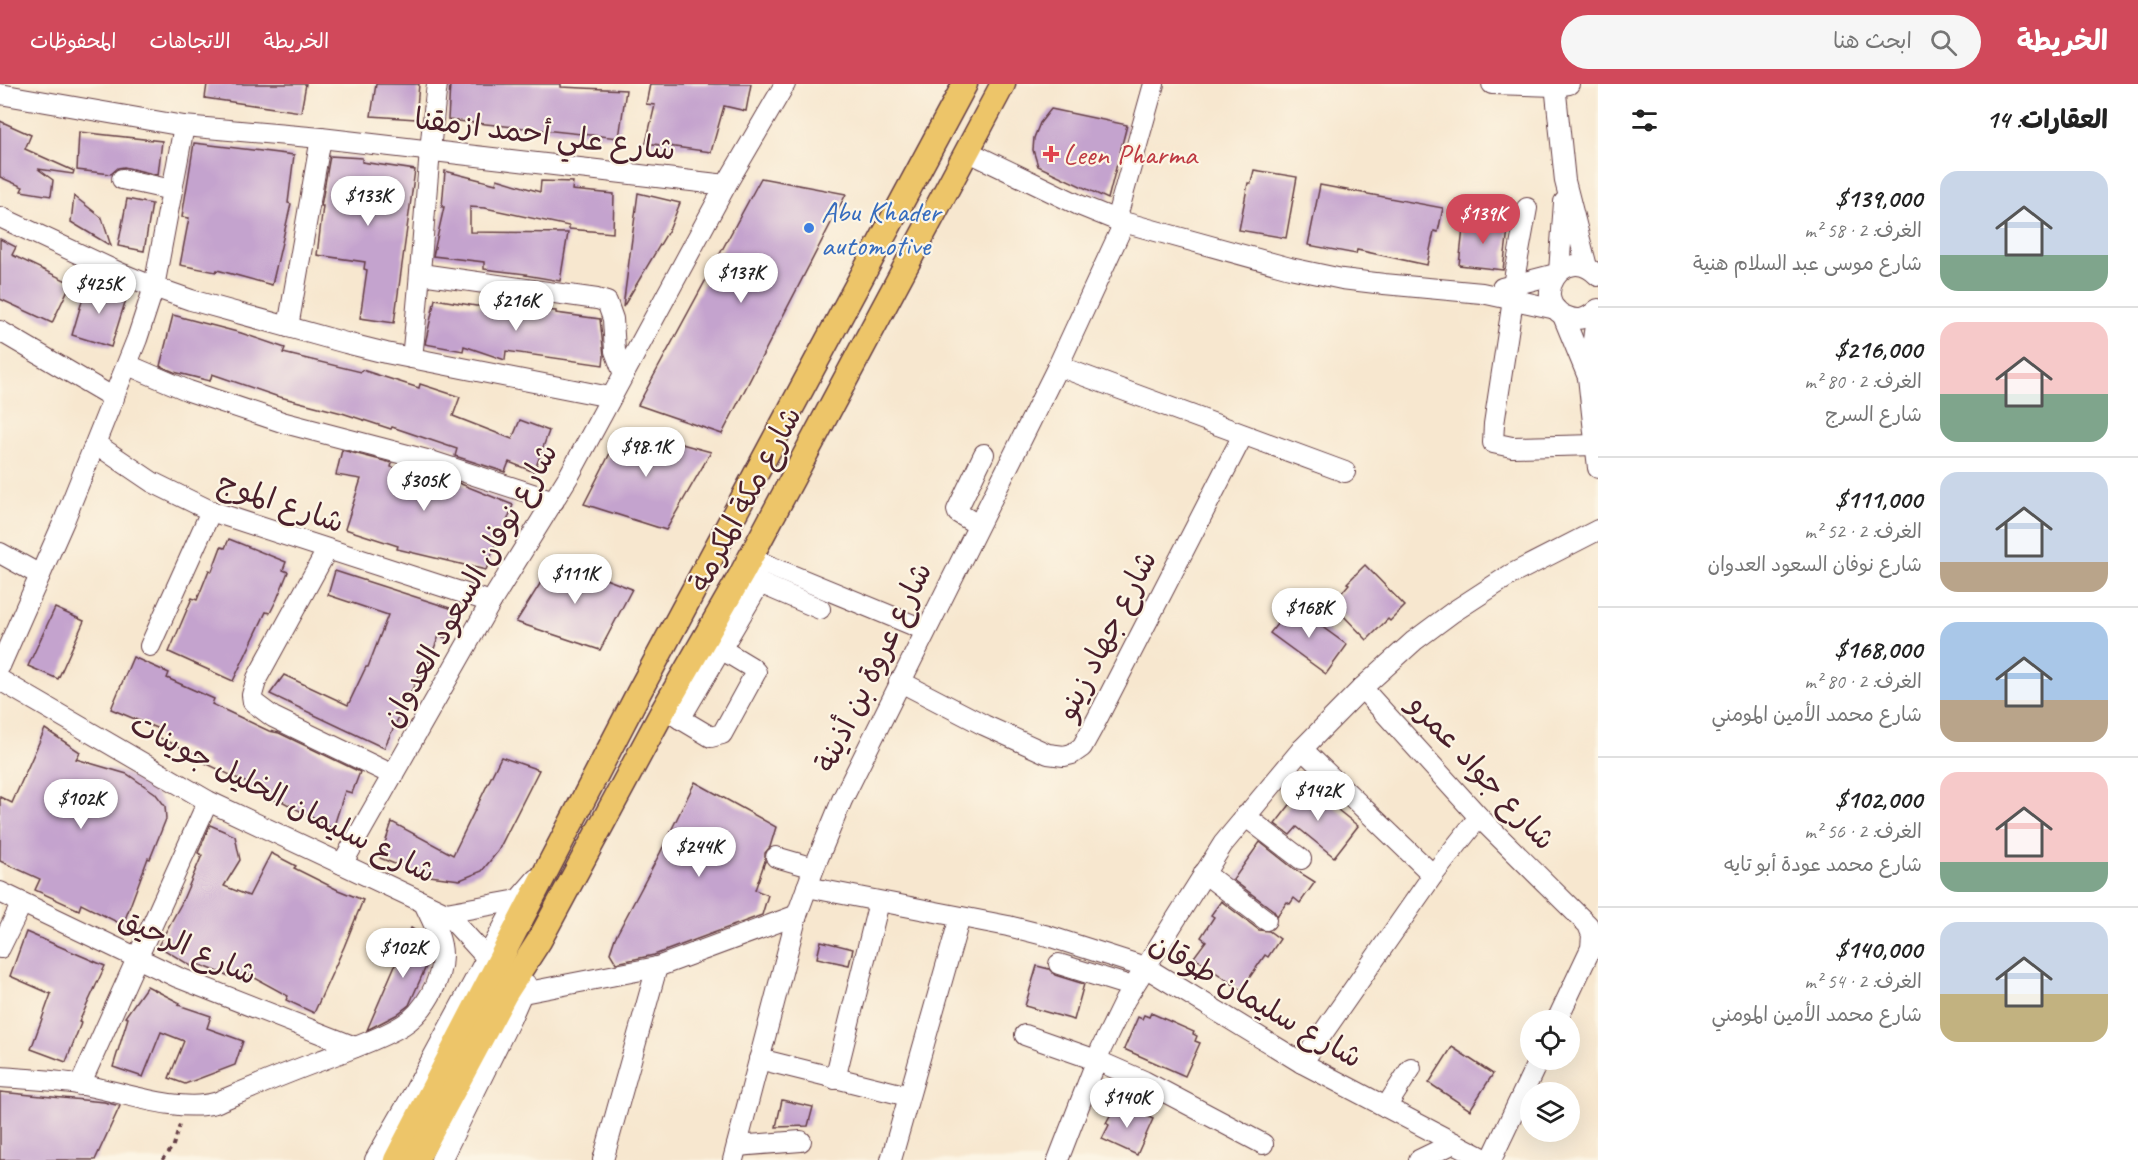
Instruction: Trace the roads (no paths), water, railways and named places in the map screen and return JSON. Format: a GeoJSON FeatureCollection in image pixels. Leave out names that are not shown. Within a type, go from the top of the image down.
{"type":"FeatureCollection","features":[{"type":"Feature","properties":{"kind":"main road","name":"شارع مكة المكرمة"},"geometry":{"type":"LineString","coordinates":[[396,1160],[639,692],[965,84]]}},
{"type":"Feature","properties":{"kind":"main road","name":"شارع مكة المكرمة"},"geometry":{"type":"LineString","coordinates":[[416,1160],[514,994],[539,941],[672,714],[750,572],[1003,84]]}},
{"type":"Feature","properties":{"kind":"street"},"geometry":{"type":"LineString","coordinates":[[412,358],[421,274],[429,150],[437,84]]}},
{"type":"Feature","properties":{"kind":"street","name":"شارع نوفان السعود العدوان"},"geometry":{"type":"LineString","coordinates":[[342,864],[491,602],[554,501],[726,185],[785,84]]}},
{"type":"Feature","properties":{"kind":"street","name":"شارع عروة بن أذينة"},"geometry":{"type":"LineString","coordinates":[[735,1153],[797,915],[814,868],[842,800],[899,681],[1058,366],[1120,221],[1154,84]]}},
{"type":"Feature","properties":{"kind":"street"},"geometry":{"type":"LineString","coordinates":[[1492,84],[1560,84],[1565,181],[1557,273],[1551,282],[1551,301],[1560,313],[1592,380]]}},
{"type":"Feature","properties":{"kind":"street","name":"شارع علي أحمد ازمقنا"},"geometry":{"type":"LineString","coordinates":[[0,94],[184,126],[321,138],[726,185]]}},
{"type":"Feature","properties":{"kind":"street"},"geometry":{"type":"LineString","coordinates":[[0,666],[128,365],[154,287],[184,126]]}},
{"type":"Feature","properties":{"kind":"street"},"geometry":{"type":"LineString","coordinates":[[288,327],[321,138]]}},
{"type":"Feature","properties":{"kind":"street"},"geometry":{"type":"LineString","coordinates":[[967,150],[1079,205],[1120,221],[1290,268],[1342,279],[1482,293],[1513,292],[1573,265],[1594,271]]}},
{"type":"Feature","properties":{"kind":"street"},"geometry":{"type":"LineString","coordinates":[[122,179],[172,190]]}},
{"type":"Feature","properties":{"kind":"street"},"geometry":{"type":"LineString","coordinates":[[1565,181],[1594,271]]}},
{"type":"Feature","properties":{"kind":"street"},"geometry":{"type":"LineString","coordinates":[[1527,208],[1492,441],[1496,445],[1512,447],[1596,441]]}},
{"type":"Feature","properties":{"kind":"street"},"geometry":{"type":"LineString","coordinates":[[0,217],[154,287],[288,327],[412,358],[610,397]]}},
{"type":"Feature","properties":{"kind":"street"},"geometry":{"type":"LineString","coordinates":[[421,274],[607,302],[613,319],[615,351],[623,372]]}},
{"type":"Feature","properties":{"kind":"street"},"geometry":{"type":"LineString","coordinates":[[1513,292],[1560,313],[1581,319],[1590,316],[1598,309]]}},
{"type":"Feature","properties":{"kind":"street"},"geometry":{"type":"LineString","coordinates":[[1598,309],[1592,380],[1598,468]]}},
{"type":"Feature","properties":{"kind":"street"},"geometry":{"type":"LineString","coordinates":[[0,331],[114,398]]}},
{"type":"Feature","properties":{"kind":"street"},"geometry":{"type":"LineString","coordinates":[[128,365],[189,390],[285,423],[434,462],[554,501]]}},
{"type":"Feature","properties":{"kind":"street"},"geometry":{"type":"LineString","coordinates":[[1058,366],[1345,472]]}},
{"type":"Feature","properties":{"kind":"street","name":"شارع جهاد زينو"},"geometry":{"type":"LineString","coordinates":[[899,681],[984,725],[1048,754],[1064,756],[1082,747],[1243,435]]}},
{"type":"Feature","properties":{"kind":"street","name":"شارع الموج"},"geometry":{"type":"LineString","coordinates":[[96,444],[152,482],[211,512],[491,602]]}},
{"type":"Feature","properties":{"kind":"street"},"geometry":{"type":"LineString","coordinates":[[978,523],[958,513],[957,510],[984,454]]}},
{"type":"Feature","properties":{"kind":"street"},"geometry":{"type":"LineString","coordinates":[[150,646],[211,512]]}},
{"type":"Feature","properties":{"kind":"street"},"geometry":{"type":"LineString","coordinates":[[1058,1160],[1099,1054],[1133,987],[1223,844],[1302,749],[1362,688],[1414,641],[1453,612],[1510,575],[1598,530]]}},
{"type":"Feature","properties":{"kind":"street"},"geometry":{"type":"LineString","coordinates":[[327,550],[257,678],[252,694],[253,702],[273,717],[393,775]]}},
{"type":"Feature","properties":{"kind":"street"},"geometry":{"type":"LineString","coordinates":[[0,553],[40,575]]}},
{"type":"Feature","properties":{"kind":"street"},"geometry":{"type":"LineString","coordinates":[[750,572],[820,609]]}},
{"type":"Feature","properties":{"kind":"street"},"geometry":{"type":"LineString","coordinates":[[750,572],[925,630]]}},
{"type":"Feature","properties":{"kind":"street"},"geometry":{"type":"LineString","coordinates":[[721,649],[752,667],[756,672],[725,729],[717,736],[711,737],[672,714],[721,649],[750,572]]}},
{"type":"Feature","properties":{"kind":"street","name":"شارع سليمان الخليل جوينات"},"geometry":{"type":"LineString","coordinates":[[0,680],[208,801],[446,914],[486,957]]}},
{"type":"Feature","properties":{"kind":"street","name":"شارع جواد عمرو"},"geometry":{"type":"LineString","coordinates":[[1362,688],[1479,817],[1588,925],[1592,935],[1591,948],[1562,1010]]}},
{"type":"Feature","properties":{"kind":"street"},"geometry":{"type":"LineString","coordinates":[[1302,749],[1434,875]]}},
{"type":"Feature","properties":{"kind":"street"},"geometry":{"type":"LineString","coordinates":[[80,1084],[208,801]]}},
{"type":"Feature","properties":{"kind":"street"},"geometry":{"type":"LineString","coordinates":[[1245,816],[1301,859]]}},
{"type":"Feature","properties":{"kind":"street"},"geometry":{"type":"LineString","coordinates":[[1302,1063],[1434,875],[1479,817]]}},
{"type":"Feature","properties":{"kind":"street"},"geometry":{"type":"LineString","coordinates":[[776,856],[814,868]]}},
{"type":"Feature","properties":{"kind":"street","name":"شارع مكة المكرمة"},"geometry":{"type":"LineString","coordinates":[[375,1160],[518,900],[530,885],[545,873]]}},
{"type":"Feature","properties":{"kind":"street"},"geometry":{"type":"LineString","coordinates":[[1204,873],[1266,920]]}},
{"type":"Feature","properties":{"kind":"street","name":"شارع سليمان طوقان"},"geometry":{"type":"LineString","coordinates":[[807,886],[1048,936],[1145,967],[1302,1063],[1489,1160]]}},
{"type":"Feature","properties":{"kind":"street","name":"شارع الرحيق"},"geometry":{"type":"LineString","coordinates":[[0,892],[136,958],[227,998],[356,1047]]}},
{"type":"Feature","properties":{"kind":"street","name":"شارع سليمان الخليل جوينات"},"geometry":{"type":"LineString","coordinates":[[446,914],[518,900]]}},
{"type":"Feature","properties":{"kind":"street"},"geometry":{"type":"LineString","coordinates":[[836,1079],[879,902]]}},
{"type":"Feature","properties":{"kind":"street"},"geometry":{"type":"LineString","coordinates":[[0,948],[21,903]]}},
{"type":"Feature","properties":{"kind":"street"},"geometry":{"type":"LineString","coordinates":[[0,1077],[80,1084],[195,1107],[215,1103],[356,1047],[403,1025],[417,1013],[430,996],[440,968],[442,954],[434,925],[424,903]]}},
{"type":"Feature","properties":{"kind":"street"},"geometry":{"type":"LineString","coordinates":[[514,994],[657,967],[797,915]]}},
{"type":"Feature","properties":{"kind":"street"},"geometry":{"type":"LineString","coordinates":[[891,1160],[960,917]]}},
{"type":"Feature","properties":{"kind":"street"},"geometry":{"type":"LineString","coordinates":[[1059,964],[1133,987]]}},
{"type":"Feature","properties":{"kind":"street"},"geometry":{"type":"LineString","coordinates":[[603,1160],[657,967]]}},
{"type":"Feature","properties":{"kind":"street","name":"شارع مكة المكرمة"},"geometry":{"type":"LineString","coordinates":[[441,1160],[514,994]]}},
{"type":"Feature","properties":{"kind":"street"},"geometry":{"type":"LineString","coordinates":[[1025,1035],[1099,1054],[1182,1085]]}},
{"type":"Feature","properties":{"kind":"street"},"geometry":{"type":"LineString","coordinates":[[897,1134],[909,1128],[930,1057],[924,1045]]}},
{"type":"Feature","properties":{"kind":"street"},"geometry":{"type":"LineString","coordinates":[[1099,1054],[1263,1144]]}},
{"type":"Feature","properties":{"kind":"street"},"geometry":{"type":"LineString","coordinates":[[759,1059],[908,1096]]}},
{"type":"Feature","properties":{"kind":"street"},"geometry":{"type":"LineString","coordinates":[[1386,1107],[1411,1068]]}},
{"type":"Feature","properties":{"kind":"street"},"geometry":{"type":"LineString","coordinates":[[1489,1160],[1534,1070]]}},
{"type":"Feature","properties":{"kind":"street"},"geometry":{"type":"LineString","coordinates":[[1050,1160],[1064,1126],[1071,1124]]}},
{"type":"Feature","properties":{"kind":"street"},"geometry":{"type":"LineString","coordinates":[[735,1153],[801,1141]]}},
{"type":"Feature","properties":{"kind":"street"},"geometry":{"type":"LineString","coordinates":[[1419,1160],[1454,1143]]}},
{"type":"Feature","properties":{"kind":"place","name":"Leen Pharma"},"geometry":{"type":"Point","coordinates":[1051,154]}},
{"type":"Feature","properties":{"kind":"place","name":"Abu Khader automotive"},"geometry":{"type":"Point","coordinates":[809,228]}}]}
